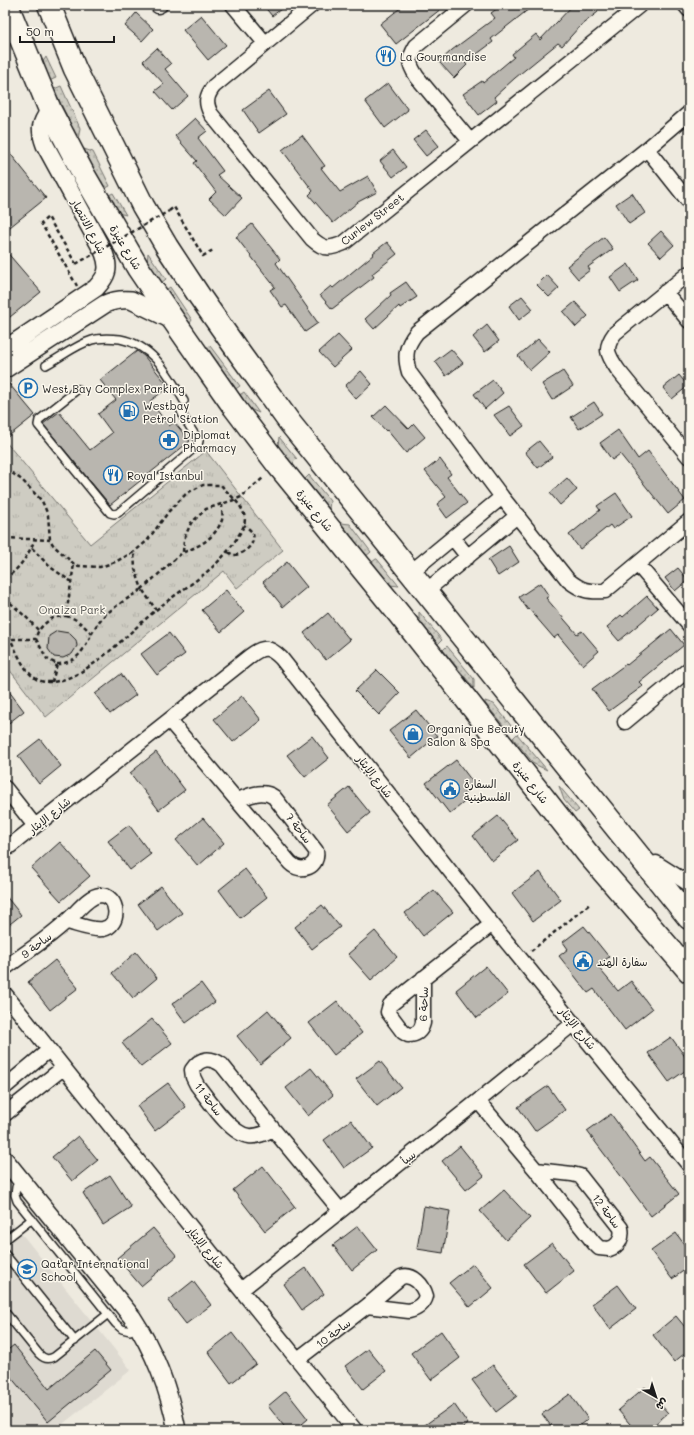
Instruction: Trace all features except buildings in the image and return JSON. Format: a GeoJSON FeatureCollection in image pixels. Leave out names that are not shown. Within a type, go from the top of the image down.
{"type":"FeatureCollection","features":[{"type":"Feature","properties":{"kind":"highway","name":"شارع عنيزة"},"geometry":{"type":"LineString","coordinates":[[7,5],[50,110],[84,176],[138,268],[234,407],[278,465],[404,620],[587,853],[689,971]]}},
{"type":"Feature","properties":{"kind":"highway"},"geometry":{"type":"LineString","coordinates":[[49,5],[78,76],[143,206],[167,247],[240,354],[290,423],[689,918]]}},
{"type":"Feature","properties":{"kind":"highway"},"geometry":{"type":"LineString","coordinates":[[619,832],[656,863],[689,899]]}},
{"type":"Feature","properties":{"kind":"street"},"geometry":{"type":"LineString","coordinates":[[233,5],[265,43]]}},
{"type":"Feature","properties":{"kind":"street","name":"Curlew Street"},"geometry":{"type":"LineString","coordinates":[[312,5],[214,86],[209,93],[207,107],[211,114],[312,239],[318,245],[326,248],[344,243],[470,140],[640,5]]}},
{"type":"Feature","properties":{"kind":"street"},"geometry":{"type":"LineString","coordinates":[[466,5],[416,46],[409,61],[416,77],[470,140]]}},
{"type":"Feature","properties":{"kind":"street"},"geometry":{"type":"LineString","coordinates":[[685,5],[689,10]]}},
{"type":"Feature","properties":{"kind":"street","name":"شارع الانتصار"},"geometry":{"type":"LineString","coordinates":[[5,349],[96,288],[103,280],[107,272],[107,262],[104,253],[44,145],[40,127],[50,110]]}},
{"type":"Feature","properties":{"kind":"street"},"geometry":{"type":"LineString","coordinates":[[689,113],[647,149],[417,332],[410,341],[406,351],[406,362],[409,372],[502,496],[568,580],[579,589],[587,591],[605,590],[638,565],[689,521]]}},
{"type":"Feature","properties":{"kind":"street"},"geometry":{"type":"LineString","coordinates":[[647,149],[689,202]]}},
{"type":"Feature","properties":{"kind":"street"},"geometry":{"type":"LineString","coordinates":[[689,273],[615,333],[608,341],[607,349],[610,358],[618,370],[689,457]]}},
{"type":"Feature","properties":{"kind":"street"},"geometry":{"type":"LineString","coordinates":[[665,292],[689,320]]}},
{"type":"Feature","properties":{"kind":"street"},"geometry":{"type":"LineString","coordinates":[[5,369],[105,304],[112,301],[123,299],[131,300],[174,321]]}},
{"type":"Feature","properties":{"kind":"street"},"geometry":{"type":"LineString","coordinates":[[411,572],[502,496]]}},
{"type":"Feature","properties":{"kind":"street"},"geometry":{"type":"LineString","coordinates":[[426,591],[518,516]]}},
{"type":"Feature","properties":{"kind":"street"},"geometry":{"type":"LineString","coordinates":[[453,538],[468,557]]}},
{"type":"Feature","properties":{"kind":"street"},"geometry":{"type":"LineString","coordinates":[[638,565],[689,625]]}},
{"type":"Feature","properties":{"kind":"street","name":"شارع الإيثار"},"geometry":{"type":"LineString","coordinates":[[5,850],[250,656],[258,650],[271,650],[286,664],[492,924],[689,1165]]}},
{"type":"Feature","properties":{"kind":"street"},"geometry":{"type":"LineString","coordinates":[[625,722],[689,669]]}},
{"type":"Feature","properties":{"kind":"street","name":"ساحة 7"},"geometry":{"type":"LineString","coordinates":[[169,720],[294,868],[301,869],[311,865],[314,862],[317,857],[316,851],[274,797],[263,792],[237,800]]}},
{"type":"Feature","properties":{"kind":"street"},"geometry":{"type":"LineString","coordinates":[[5,788],[35,826]]}},
{"type":"Feature","properties":{"kind":"street"},"geometry":{"type":"LineString","coordinates":[[656,863],[689,883]]}},
{"type":"Feature","properties":{"kind":"street","name":"ساحة 9"},"geometry":{"type":"LineString","coordinates":[[5,968],[67,922]]}},
{"type":"Feature","properties":{"kind":"street","name":"ساحة 6"},"geometry":{"type":"LineString","coordinates":[[423,978],[492,924]]}},
{"type":"Feature","properties":{"kind":"street","name":"شارع الإيثار"},"geometry":{"type":"LineString","coordinates":[[5,994],[241,1290],[298,1359],[350,1428]]}},
{"type":"Feature","properties":{"kind":"street","name":"سبأ"},"geometry":{"type":"LineString","coordinates":[[241,1290],[574,1023]]}},
{"type":"Feature","properties":{"kind":"street"},"geometry":{"type":"LineString","coordinates":[[5,1087],[49,1050]]}},
{"type":"Feature","properties":{"kind":"street","name":"ساحة 11"},"geometry":{"type":"LineString","coordinates":[[273,1129],[258,1136],[248,1136],[239,1133],[230,1126],[193,1077],[192,1070],[195,1064],[210,1059],[222,1065],[340,1210]]}},
{"type":"Feature","properties":{"kind":"street"},"geometry":{"type":"LineString","coordinates":[[5,1114],[63,1068]]}},
{"type":"Feature","properties":{"kind":"street","name":"ساحة 12"},"geometry":{"type":"LineString","coordinates":[[478,1101],[536,1170],[594,1243],[599,1248],[609,1250],[618,1244],[621,1239],[621,1228],[580,1176],[536,1170]]}},
{"type":"Feature","properties":{"kind":"street"},"geometry":{"type":"LineString","coordinates":[[5,1160],[132,1317],[150,1348],[164,1380],[172,1406],[177,1430]]}},
{"type":"Feature","properties":{"kind":"street"},"geometry":{"type":"LineString","coordinates":[[5,1173],[114,1308],[130,1331],[142,1351],[156,1383],[164,1407],[168,1430]]}},
{"type":"Feature","properties":{"kind":"street","name":"ساحة 10"},"geometry":{"type":"LineString","coordinates":[[298,1359],[367,1306]]}},
{"type":"Feature","properties":{"kind":"lane"},"geometry":{"type":"LineString","coordinates":[[46,365],[81,345],[93,340],[110,338],[127,340],[142,346],[151,354],[173,382],[184,401]]}},
{"type":"Feature","properties":{"kind":"lane"},"geometry":{"type":"LineString","coordinates":[[78,389],[39,420],[38,425],[110,513],[114,514],[198,445],[199,440],[181,411]]}},
{"type":"Feature","properties":{"kind":"lane"},"geometry":{"type":"LineString","coordinates":[[16,1187],[15,1195],[17,1201],[119,1327],[130,1331]]}},
{"type":"Feature","properties":{"kind":"lane"},"geometry":{"type":"LineString","coordinates":[[5,1240],[32,1219]]}},
{"type":"Feature","properties":{"kind":"lane"},"geometry":{"type":"LineString","coordinates":[[5,1254],[75,1341]]}},
{"type":"Feature","properties":{"kind":"lane"},"geometry":{"type":"LineString","coordinates":[[5,1312],[39,1354],[45,1358],[54,1357],[108,1314]]}},
{"type":"Feature","properties":{"kind":"path"},"geometry":{"type":"LineString","coordinates":[[73,279],[41,223],[48,217],[76,264],[174,207],[203,256],[214,250]]}},
{"type":"Feature","properties":{"kind":"path"},"geometry":{"type":"LineString","coordinates":[[5,472],[12,473],[22,480],[42,501],[48,515],[50,540],[54,546],[74,564],[79,566],[100,567],[115,562],[134,552],[147,541],[169,511],[187,493],[203,485],[221,485],[241,506],[244,516],[244,525],[228,552],[204,576],[156,610],[95,663],[83,671],[67,678],[52,682],[40,681],[24,666],[5,630]]}},
{"type":"Feature","properties":{"kind":"path"},"geometry":{"type":"LineString","coordinates":[[183,552],[184,539],[191,523],[206,509],[241,497],[263,478]]}},
{"type":"Feature","properties":{"kind":"path"},"geometry":{"type":"LineString","coordinates":[[92,634],[72,617],[66,616],[53,618],[45,623],[39,631],[36,639],[47,659],[57,664],[65,664],[74,660],[82,652],[102,619],[142,589],[183,552],[201,545],[214,534],[222,519],[222,504]]}},
{"type":"Feature","properties":{"kind":"path"},"geometry":{"type":"LineString","coordinates":[[228,552],[234,555],[243,553],[250,546],[253,538],[252,532],[244,525]]}},
{"type":"Feature","properties":{"kind":"path"},"geometry":{"type":"LineString","coordinates":[[5,538],[50,540]]}},
{"type":"Feature","properties":{"kind":"path"},"geometry":{"type":"LineString","coordinates":[[5,579],[15,572],[25,561],[35,539]]}},
{"type":"Feature","properties":{"kind":"path"},"geometry":{"type":"LineString","coordinates":[[32,548],[50,567],[72,582]]}},
{"type":"Feature","properties":{"kind":"path"},"geometry":{"type":"LineString","coordinates":[[134,552],[135,569],[142,589],[156,610]]}},
{"type":"Feature","properties":{"kind":"path"},"geometry":{"type":"LineString","coordinates":[[66,616],[74,564]]}},
{"type":"Feature","properties":{"kind":"path"},"geometry":{"type":"LineString","coordinates":[[5,598],[15,606],[39,631]]}},
{"type":"Feature","properties":{"kind":"path"},"geometry":{"type":"LineString","coordinates":[[11,639],[36,639]]}},
{"type":"Feature","properties":{"kind":"path"},"geometry":{"type":"LineString","coordinates":[[52,682],[57,664]]}},
{"type":"Feature","properties":{"kind":"path"},"geometry":{"type":"LineString","coordinates":[[521,959],[591,903]]}},
{"type":"Feature","properties":{"kind":"shaded area","name":"Qatar International School"},"geometry":{"type":"Polygon","coordinates":[[[5,1213],[131,1370],[55,1430],[5,1430],[5,1213]]]}},
{"type":"Feature","properties":{"kind":"green space"},"geometry":{"type":"Polygon","coordinates":[[[46,57],[56,78],[49,81],[42,63],[46,57]]]}},
{"type":"Feature","properties":{"kind":"green space"},"geometry":{"type":"Polygon","coordinates":[[[61,86],[80,128],[78,140],[54,89],[61,86]]]}},
{"type":"Feature","properties":{"kind":"green space"},"geometry":{"type":"Polygon","coordinates":[[[84,149],[93,152],[110,186],[104,189],[84,149]]]}},
{"type":"Feature","properties":{"kind":"green space"},"geometry":{"type":"Polygon","coordinates":[[[113,193],[126,215],[118,213],[107,196],[113,193]]]}},
{"type":"Feature","properties":{"kind":"green space"},"geometry":{"type":"Polygon","coordinates":[[[148,253],[166,279],[161,283],[147,264],[148,253]]]}},
{"type":"Feature","properties":{"kind":"green space"},"geometry":{"type":"Polygon","coordinates":[[[170,287],[192,320],[188,326],[164,291],[170,287]]]}},
{"type":"Feature","properties":{"kind":"green space"},"geometry":{"type":"Polygon","coordinates":[[[210,346],[240,386],[234,390],[204,348],[210,346]]]}},
{"type":"Feature","properties":{"kind":"green space"},"geometry":{"type":"Polygon","coordinates":[[[244,392],[259,413],[247,408],[238,396],[244,392]]]}},
{"type":"Feature","properties":{"kind":"green space"},"geometry":{"type":"Polygon","coordinates":[[[279,437],[297,459],[292,464],[278,446],[279,437]]]}},
{"type":"Feature","properties":{"kind":"green space","name":"Onaiza Park"},"geometry":{"type":"Polygon","coordinates":[[[5,441],[90,544],[206,451],[283,550],[237,588],[224,571],[46,717],[5,664],[5,441]]]}},
{"type":"Feature","properties":{"kind":"green space"},"geometry":{"type":"Polygon","coordinates":[[[309,475],[330,501],[329,509],[305,479],[309,475]]]}},
{"type":"Feature","properties":{"kind":"green space"},"geometry":{"type":"Polygon","coordinates":[[[341,523],[350,524],[371,552],[366,556],[341,523]]]}},
{"type":"Feature","properties":{"kind":"green space"},"geometry":{"type":"Polygon","coordinates":[[[376,559],[399,586],[390,585],[372,562],[376,559]]]}},
{"type":"Feature","properties":{"kind":"green space"},"geometry":{"type":"Polygon","coordinates":[[[419,612],[442,640],[438,644],[419,621],[419,612]]]}},
{"type":"Feature","properties":{"kind":"green space"},"geometry":{"type":"Polygon","coordinates":[[[447,646],[474,679],[474,688],[443,650],[447,646]]]}},
{"type":"Feature","properties":{"kind":"green space"},"geometry":{"type":"Polygon","coordinates":[[[485,701],[494,704],[512,727],[508,731],[485,703],[485,701]]]}},
{"type":"Feature","properties":{"kind":"green space"},"geometry":{"type":"Polygon","coordinates":[[[517,734],[547,770],[534,764],[513,738],[517,734]]]}},
{"type":"Feature","properties":{"kind":"green space"},"geometry":{"type":"Polygon","coordinates":[[[559,786],[579,810],[575,813],[564,800],[559,786]]]}},
{"type":"Feature","properties":{"kind":"place","name":"La Gourmandise"},"geometry":{"type":"Point","coordinates":[386,56]}},
{"type":"Feature","properties":{"kind":"place","name":"West Bay Complex Parking"},"geometry":{"type":"Point","coordinates":[28,388]}},
{"type":"Feature","properties":{"kind":"place","name":"Westbay Petrol Station"},"geometry":{"type":"Point","coordinates":[129,411]}},
{"type":"Feature","properties":{"kind":"place","name":"Diplomat Pharmacy"},"geometry":{"type":"Point","coordinates":[169,440]}},
{"type":"Feature","properties":{"kind":"place","name":"Royal Istanbul"},"geometry":{"type":"Point","coordinates":[113,475]}},
{"type":"Feature","properties":{"kind":"place","name":"Organique Beauty Salon & Spa"},"geometry":{"type":"Point","coordinates":[413,734]}},
{"type":"Feature","properties":{"kind":"place","name":"السفارة الفلسطينية"},"geometry":{"type":"Point","coordinates":[450,789]}},
{"type":"Feature","properties":{"kind":"place","name":"سفارة الهند"},"geometry":{"type":"Point","coordinates":[583,961]}},
{"type":"Feature","properties":{"kind":"place","name":"Qatar International School"},"geometry":{"type":"Point","coordinates":[27,1269]}}]}
